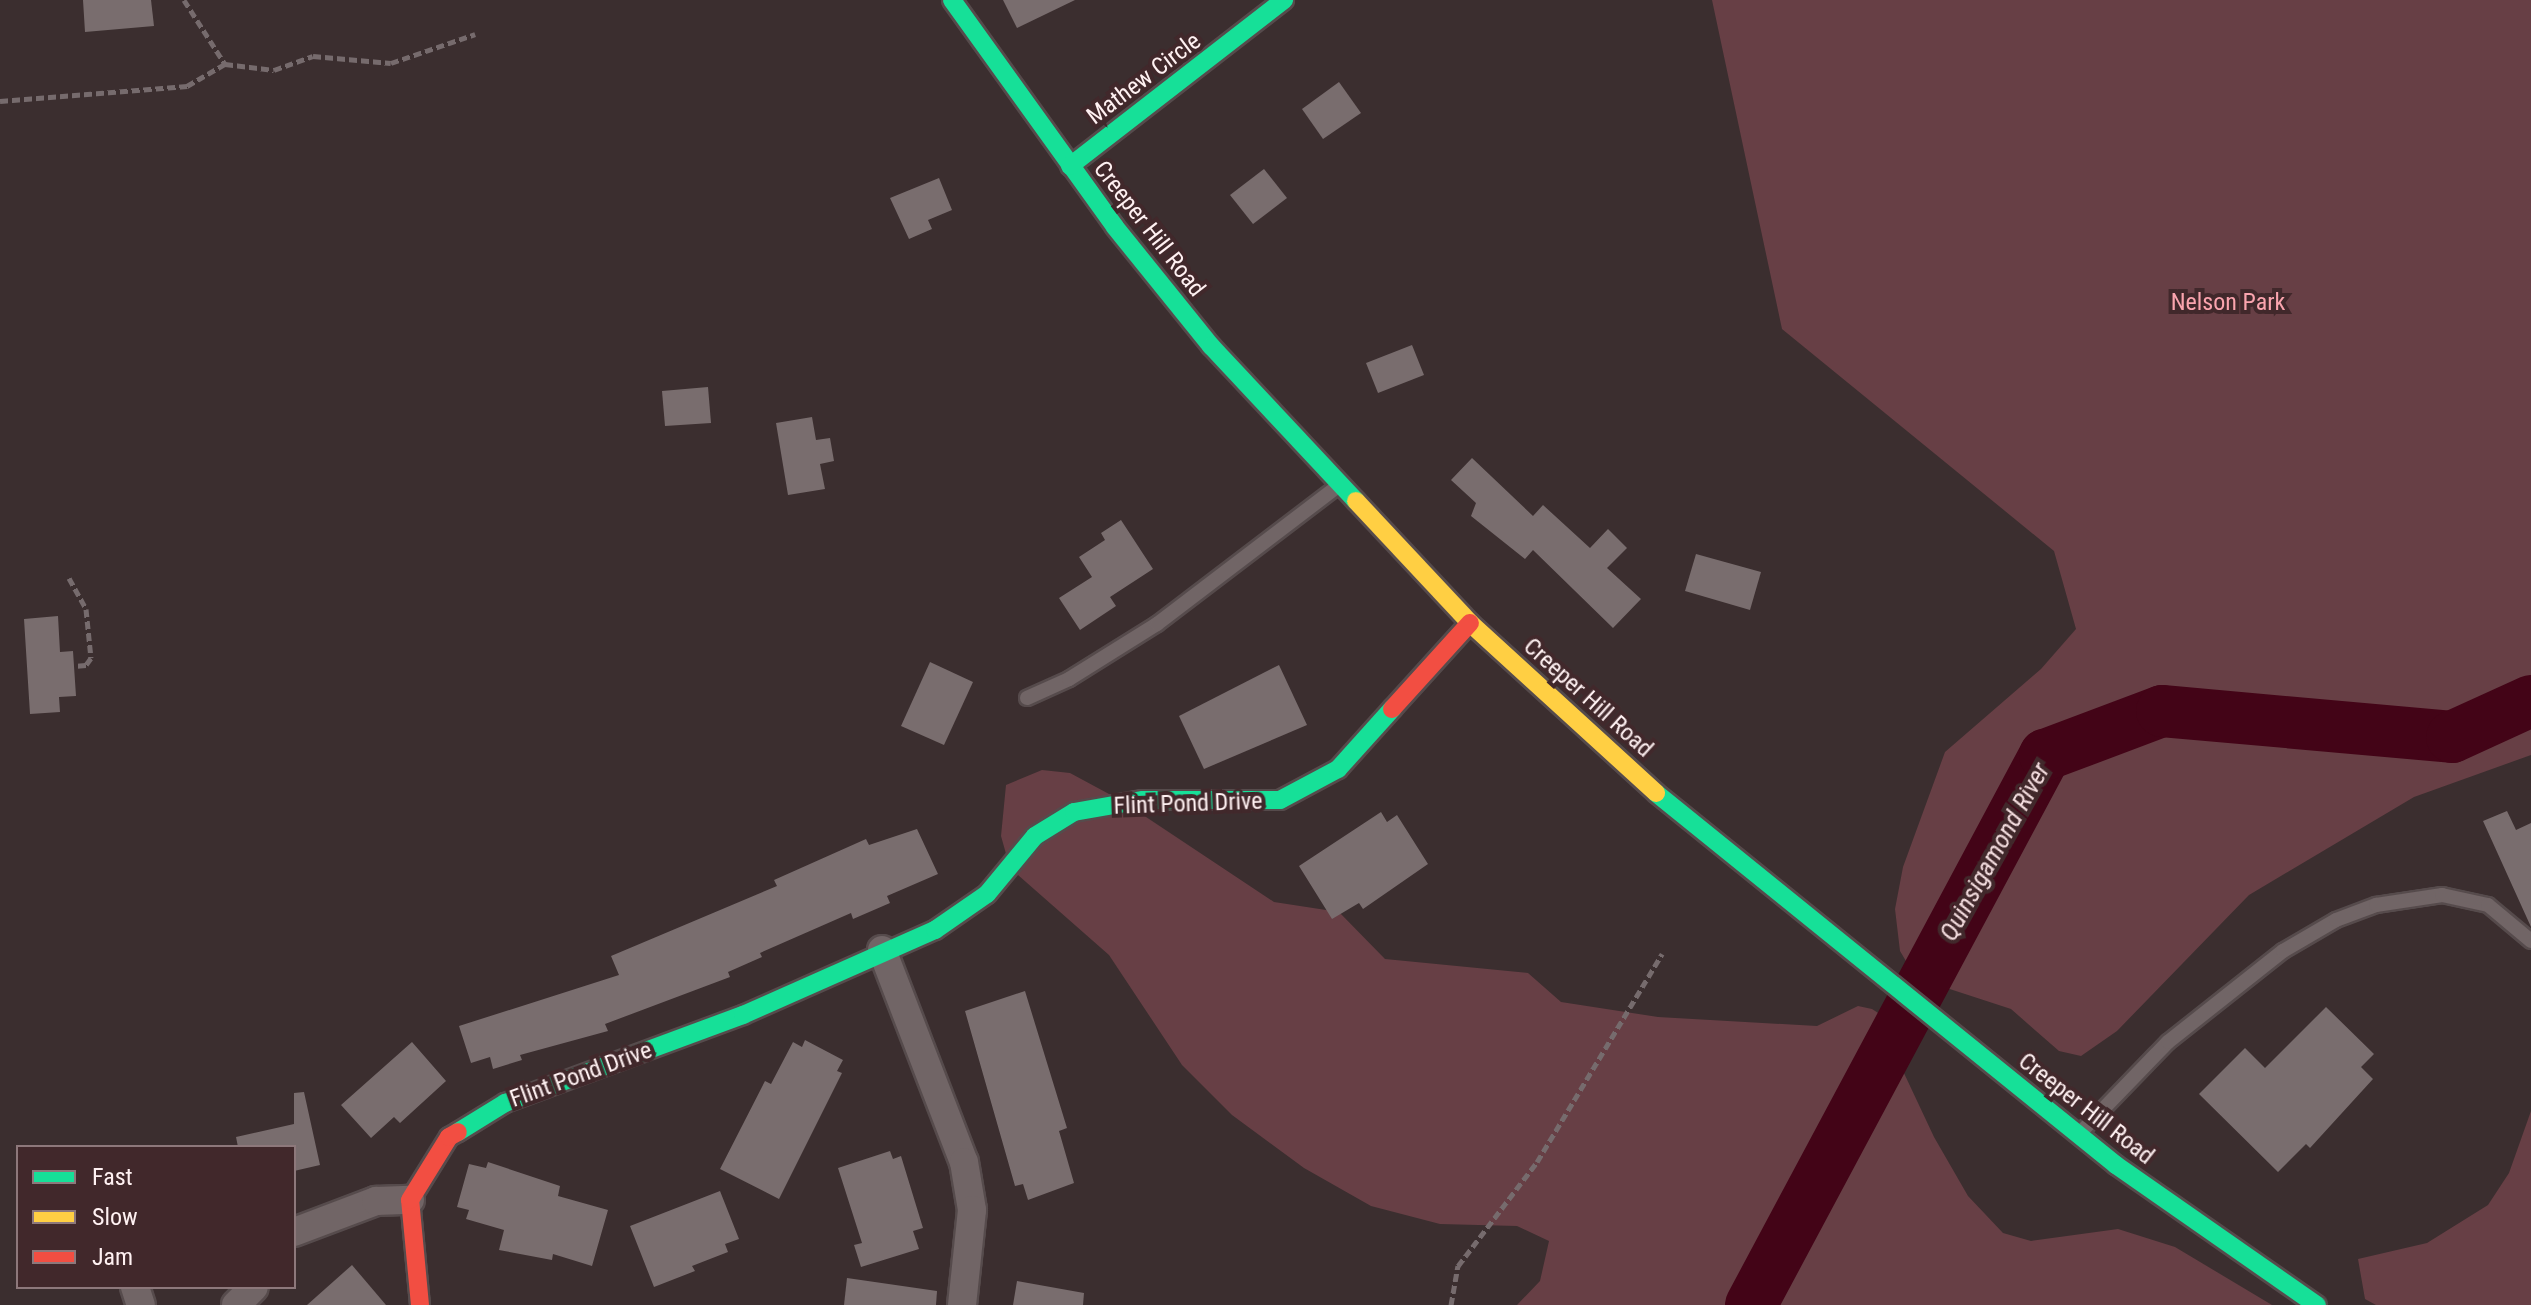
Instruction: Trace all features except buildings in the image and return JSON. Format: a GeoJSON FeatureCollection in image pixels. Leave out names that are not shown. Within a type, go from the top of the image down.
{"type":"FeatureCollection","features":[{"type":"Feature","properties":{"kind":"street","name":"Creeper Hill Road"},"geometry":{"type":"LineString","coordinates":[[952,0],[1070,166],[1201,334],[1338,487],[1470,623],[1674,809],[1925,1013],[2078,1136],[2317,1305]]}},
{"type":"Feature","properties":{"kind":"street","name":"Mathew Circle"},"geometry":{"type":"LineString","coordinates":[[1070,166],[1284,0]]}},
{"type":"Feature","properties":{"kind":"street","name":"Flint Pond Drive"},"geometry":{"type":"LineString","coordinates":[[410,1200],[449,1137],[500,1105],[743,1015],[882,950],[935,930],[987,894],[1035,836],[1074,812],[1143,800],[1280,800],[1338,769],[1470,623]]}},
{"type":"Feature","properties":{"kind":"street"},"geometry":{"type":"LineString","coordinates":[[882,950],[964,1162],[972,1210],[962,1305]]}},
{"type":"Feature","properties":{"kind":"street"},"geometry":{"type":"LineString","coordinates":[[296,1231],[376,1201],[410,1200],[420,1305]]}},
{"type":"Feature","properties":{"kind":"street"},"geometry":{"type":"LineString","coordinates":[[236,1305],[252,1289]]}},
{"type":"Feature","properties":{"kind":"lane"},"geometry":{"type":"LineString","coordinates":[[1027,698],[1069,679],[1157,624],[1338,487]]}},
{"type":"Feature","properties":{"kind":"lane"},"geometry":{"type":"LineString","coordinates":[[2078,1136],[2168,1042],[2283,951],[2336,920],[2376,905],[2442,895],[2488,905],[2531,941]]}},
{"type":"Feature","properties":{"kind":"path"},"geometry":{"type":"LineString","coordinates":[[184,0],[225,64]]}},
{"type":"Feature","properties":{"kind":"path"},"geometry":{"type":"LineString","coordinates":[[0,101],[187,86],[225,64],[274,70],[313,56],[391,63],[475,34]]}},
{"type":"Feature","properties":{"kind":"path"},"geometry":{"type":"LineString","coordinates":[[69,578],[86,609],[91,658],[86,665],[74,666]]}},
{"type":"Feature","properties":{"kind":"path"},"geometry":{"type":"LineString","coordinates":[[1451,1305],[1458,1266],[1537,1162],[1662,954]]}},
{"type":"Feature","properties":{"kind":"green space","name":"Nelson Park"},"geometry":{"type":"Polygon","coordinates":[[[1712,0],[2531,0],[2531,755],[2414,797],[2249,895],[2117,1031],[2081,1056],[2059,1051],[2011,1009],[1916,978],[1900,951],[1895,909],[1903,867],[1945,752],[2041,669],[2076,629],[2054,551],[1782,329],[1712,0]]]}},
{"type":"Feature","properties":{"kind":"green space"},"geometry":{"type":"Polygon","coordinates":[[[1042,770],[1070,773],[1122,801],[1274,902],[1339,912],[1385,959],[1528,973],[1561,1002],[1658,1017],[1817,1026],[1858,1006],[1872,1009],[1900,1027],[1895,1054],[1934,1137],[1968,1196],[2003,1233],[2031,1241],[2118,1229],[2175,1247],[2272,1305],[1517,1305],[1540,1281],[1549,1241],[1517,1226],[1440,1224],[1371,1206],[1304,1168],[1232,1115],[1182,1065],[1109,955],[1010,868],[1001,836],[1006,785],[1042,770]]]}},
{"type":"Feature","properties":{"kind":"green space"},"geometry":{"type":"Polygon","coordinates":[[[2531,1111],[2531,1305],[2376,1305],[2365,1299],[2358,1259],[2427,1243],[2488,1205],[2509,1173],[2531,1111]]]}},
{"type":"Feature","properties":{"kind":"waterway","name":"Quinsigamond River"},"geometry":{"type":"LineString","coordinates":[[1751,1305],[2045,755],[2162,711],[2452,737],[2531,701]]}},
{"type":"Feature","properties":{"kind":"traffic: fast"},"geometry":{"type":"LineString","coordinates":[[952,0],[1115,227],[1211,346],[1356,501]]}},
{"type":"Feature","properties":{"kind":"traffic: fast"},"geometry":{"type":"LineString","coordinates":[[1070,166],[1284,0]]}},
{"type":"Feature","properties":{"kind":"traffic: fast"},"geometry":{"type":"LineString","coordinates":[[458,1132],[505,1103],[743,1015],[935,930],[987,894],[1035,836],[1074,812],[1143,800],[1280,800],[1338,769],[1392,709]]}},
{"type":"Feature","properties":{"kind":"traffic: fast"},"geometry":{"type":"LineString","coordinates":[[1656,793],[2116,1165],[2317,1305]]}},
{"type":"Feature","properties":{"kind":"traffic: slow"},"geometry":{"type":"LineString","coordinates":[[1356,501],[1470,623],[1656,793]]}},
{"type":"Feature","properties":{"kind":"traffic: jam"},"geometry":{"type":"LineString","coordinates":[[1392,709],[1470,623]]}},
{"type":"Feature","properties":{"kind":"traffic: jam"},"geometry":{"type":"LineString","coordinates":[[420,1305],[410,1200],[449,1137],[458,1132]]}}]}
